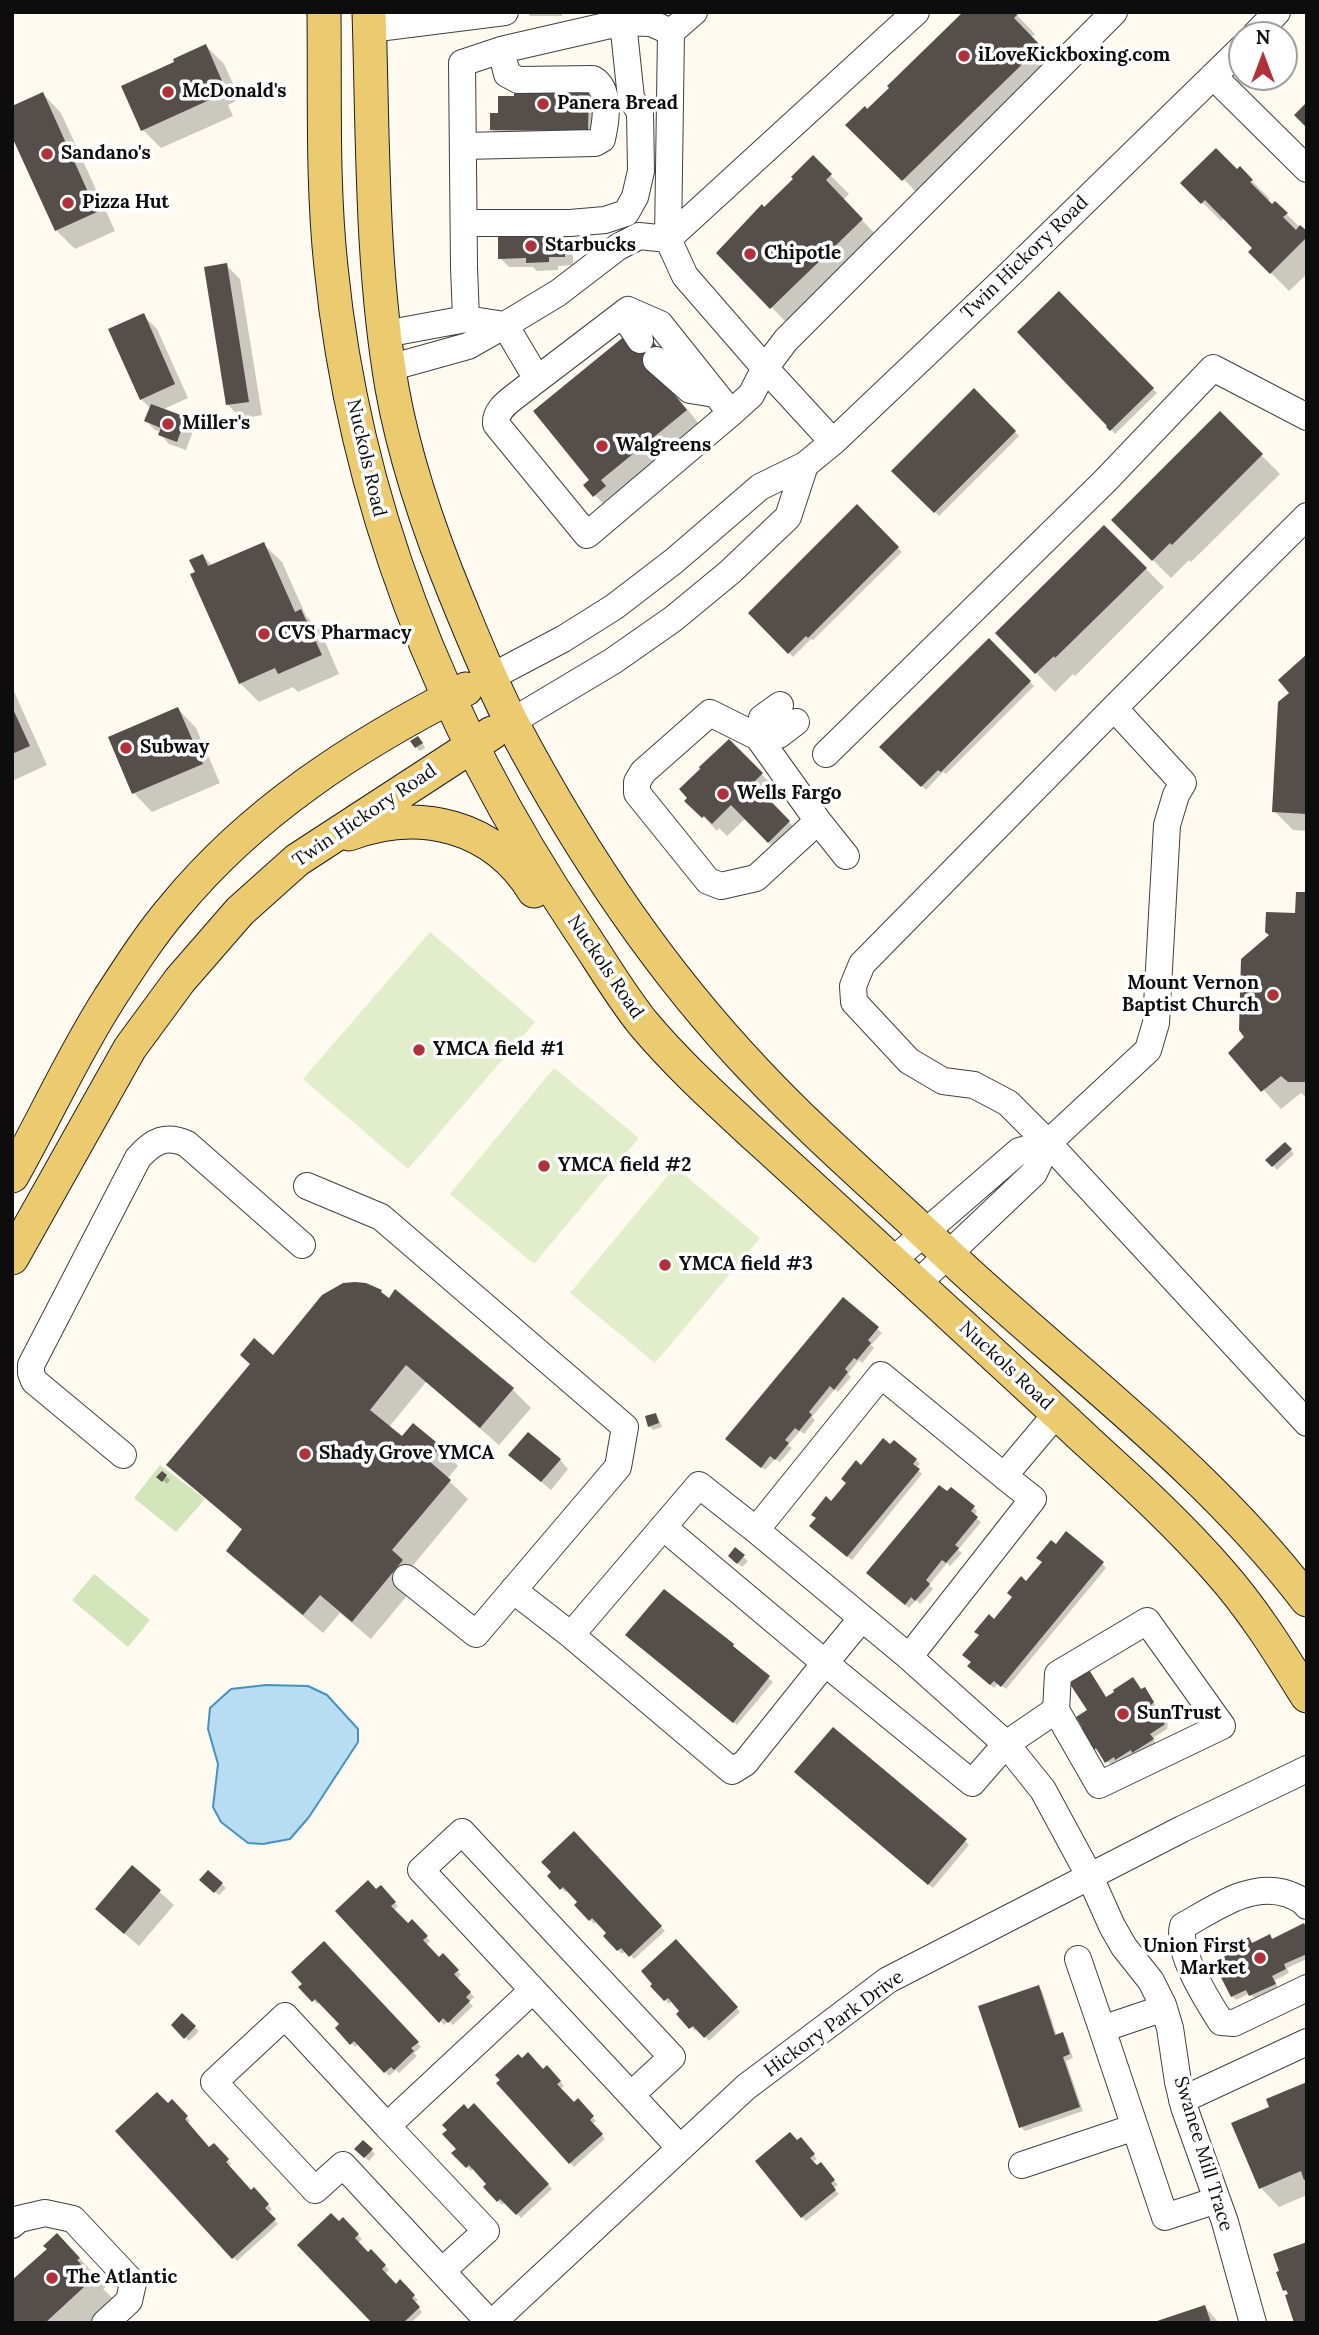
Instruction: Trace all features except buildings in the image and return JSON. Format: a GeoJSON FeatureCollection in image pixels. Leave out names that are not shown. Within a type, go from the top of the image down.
{"type":"FeatureCollection","features":[{"type":"Feature","properties":{"kind":"main road","name":"Nuckols Road"},"geometry":{"type":"LineString","coordinates":[[324,12],[326,195],[330,265],[340,337],[363,456],[397,571],[448,698],[500,802],[553,890],[639,1018],[720,1103],[1134,1484],[1220,1572],[1247,1606],[1307,1696]]}},
{"type":"Feature","properties":{"kind":"main road"},"geometry":{"type":"LineString","coordinates":[[369,20],[373,186],[385,334],[401,429],[430,526],[491,677],[511,722],[597,871],[622,909],[688,995],[753,1070],[807,1125],[1223,1502],[1267,1549],[1307,1600]]}},
{"type":"Feature","properties":{"kind":"main road","name":"Twin Hickory Road"},"geometry":{"type":"LineString","coordinates":[[12,1176],[108,1000],[173,908],[198,880],[252,828],[302,786],[371,740],[491,677]]}},
{"type":"Feature","properties":{"kind":"main road","name":"Twin Hickory Road"},"geometry":{"type":"LineString","coordinates":[[12,1258],[130,1048],[180,980],[212,943],[270,882],[297,860],[511,722]]}},
{"type":"Feature","properties":{"kind":"main road"},"geometry":{"type":"LineString","coordinates":[[297,860],[351,832],[377,825],[427,822],[472,835],[498,849],[514,865],[565,939],[639,1018]]}},
{"type":"Feature","properties":{"kind":"street"},"geometry":{"type":"LineString","coordinates":[[369,20],[505,12]]}},
{"type":"Feature","properties":{"kind":"street"},"geometry":{"type":"LineString","coordinates":[[694,12],[671,32],[668,239],[685,276],[833,442]]}},
{"type":"Feature","properties":{"kind":"street"},"geometry":{"type":"LineString","coordinates":[[389,368],[468,346],[558,293],[618,247],[639,236],[668,239],[916,12]]}},
{"type":"Feature","properties":{"kind":"street"},"geometry":{"type":"LineString","coordinates":[[723,403],[660,324],[628,310],[505,404],[496,418],[496,424],[587,535],[723,403],[751,395],[765,368],[786,340],[1114,12]]}},
{"type":"Feature","properties":{"kind":"street"},"geometry":{"type":"LineString","coordinates":[[466,319],[461,63],[501,50],[622,22],[650,23],[671,32]]}},
{"type":"Feature","properties":{"kind":"street"},"geometry":{"type":"LineString","coordinates":[[464,223],[569,223],[606,220],[626,213],[635,197],[641,171],[640,112],[631,98],[622,22]]}},
{"type":"Feature","properties":{"kind":"street"},"geometry":{"type":"LineString","coordinates":[[463,146],[594,143],[602,139],[605,91],[600,83],[593,79],[518,80],[507,75],[501,50]]}},
{"type":"Feature","properties":{"kind":"street","name":"Twin Hickory Road"},"geometry":{"type":"LineString","coordinates":[[491,677],[563,639],[614,607],[674,561],[760,487],[805,465],[833,442],[1228,62]]}},
{"type":"Feature","properties":{"kind":"street"},"geometry":{"type":"LineString","coordinates":[[1213,76],[1307,169]]}},
{"type":"Feature","properties":{"kind":"street"},"geometry":{"type":"LineString","coordinates":[[622,314],[648,350],[690,390],[723,403]]}},
{"type":"Feature","properties":{"kind":"street"},"geometry":{"type":"LineString","coordinates":[[385,334],[466,319],[505,325]]}},
{"type":"Feature","properties":{"kind":"street"},"geometry":{"type":"LineString","coordinates":[[505,325],[537,379]]}},
{"type":"Feature","properties":{"kind":"street"},"geometry":{"type":"LineString","coordinates":[[826,754],[1104,482],[1213,368],[1307,417]]}},
{"type":"Feature","properties":{"kind":"street","name":"Twin Hickory Road"},"geometry":{"type":"LineString","coordinates":[[511,722],[623,654],[673,619],[730,572],[788,517],[805,465]]}},
{"type":"Feature","properties":{"kind":"street"},"geometry":{"type":"LineString","coordinates":[[1307,516],[862,964],[853,986],[854,1002],[909,1061],[943,1081],[974,1085],[1008,1103],[1307,1423]]}},
{"type":"Feature","properties":{"kind":"street"},"geometry":{"type":"LineString","coordinates":[[892,1261],[936,1243],[1034,1173],[1048,1143],[1148,1050],[1156,1023],[1167,825],[1176,795],[1183,783],[1114,708]]}},
{"type":"Feature","properties":{"kind":"street"},"geometry":{"type":"LineString","coordinates":[[818,821],[755,878],[721,886],[708,881],[638,793],[638,782],[643,772],[710,713],[758,737],[846,856]]}},
{"type":"Feature","properties":{"kind":"street"},"geometry":{"type":"LineString","coordinates":[[758,737],[762,718],[788,713]]}},
{"type":"Feature","properties":{"kind":"street"},"geometry":{"type":"LineString","coordinates":[[122,1455],[34,1381],[31,1365],[138,1158],[147,1147],[176,1139],[187,1144],[302,1245]]}},
{"type":"Feature","properties":{"kind":"street"},"geometry":{"type":"LineString","coordinates":[[307,1186],[381,1217],[625,1427],[618,1466],[476,1634],[406,1578]]}},
{"type":"Feature","properties":{"kind":"street"},"geometry":{"type":"LineString","coordinates":[[917,1284],[936,1243]]}},
{"type":"Feature","properties":{"kind":"street"},"geometry":{"type":"LineString","coordinates":[[756,1530],[881,1375],[1033,1499],[909,1657]]}},
{"type":"Feature","properties":{"kind":"street"},"geometry":{"type":"LineString","coordinates":[[1004,1476],[1057,1413]]}},
{"type":"Feature","properties":{"kind":"street","name":"Swanee Mill Trace"},"geometry":{"type":"LineString","coordinates":[[663,1527],[699,1485],[909,1657],[1006,1744],[1043,1790],[1090,1877],[1112,1926],[1124,1947],[1151,1981],[1164,2010],[1170,2028],[1182,2100],[1217,2200],[1253,2323]]}},
{"type":"Feature","properties":{"kind":"street"},"geometry":{"type":"LineString","coordinates":[[571,1635],[663,1527],[972,1783],[1006,1744],[1056,1710]]}},
{"type":"Feature","properties":{"kind":"street"},"geometry":{"type":"LineString","coordinates":[[513,1590],[571,1635],[732,1771],[745,1763],[862,1618]]}},
{"type":"Feature","properties":{"kind":"street"},"geometry":{"type":"LineString","coordinates":[[1147,1621],[1222,1726],[1099,1785],[1056,1710],[1058,1674],[1147,1621]]}},
{"type":"Feature","properties":{"kind":"street","name":"Hickory Park Drive"},"geometry":{"type":"LineString","coordinates":[[491,2323],[746,2087],[888,1980],[1307,1769]]}},
{"type":"Feature","properties":{"kind":"street"},"geometry":{"type":"LineString","coordinates":[[631,2095],[672,2057],[461,1832],[421,1870],[680,2148]]}},
{"type":"Feature","properties":{"kind":"street"},"geometry":{"type":"LineString","coordinates":[[1307,1906],[1303,1900],[1284,1893],[1262,1890],[1232,1900],[1183,1926],[1181,1935],[1182,1945],[1204,1993],[1222,2022],[1234,2023],[1307,1988]]}},
{"type":"Feature","properties":{"kind":"street"},"geometry":{"type":"LineString","coordinates":[[1078,1959],[1166,2217],[1217,2200]]}},
{"type":"Feature","properties":{"kind":"street"},"geometry":{"type":"LineString","coordinates":[[387,2126],[533,1990]]}},
{"type":"Feature","properties":{"kind":"street"},"geometry":{"type":"LineString","coordinates":[[1102,2029],[1164,2010],[1204,1993]]}},
{"type":"Feature","properties":{"kind":"street"},"geometry":{"type":"LineString","coordinates":[[442,2271],[486,2231],[285,2016],[214,2082],[316,2190],[343,2165],[442,2271],[491,2323]]}},
{"type":"Feature","properties":{"kind":"street"},"geometry":{"type":"LineString","coordinates":[[1182,2100],[1307,2042]]}},
{"type":"Feature","properties":{"kind":"street"},"geometry":{"type":"LineString","coordinates":[[1022,2165],[1135,2127]]}},
{"type":"Feature","properties":{"kind":"street"},"geometry":{"type":"LineString","coordinates":[[12,2225],[19,2219],[45,2213],[74,2219],[134,2283],[134,2312],[105,2323]]}},
{"type":"Feature","properties":{"kind":"green space","name":"YMCA field #1"},"geometry":{"type":"Polygon","coordinates":[[[430,932],[535,1022],[408,1169],[303,1079],[430,932]]]}},
{"type":"Feature","properties":{"kind":"green space","name":"YMCA field #2"},"geometry":{"type":"Polygon","coordinates":[[[554,1068],[639,1138],[534,1264],[450,1194],[554,1068]]]}},
{"type":"Feature","properties":{"kind":"green space","name":"YMCA field #3"},"geometry":{"type":"Polygon","coordinates":[[[675,1167],[760,1238],[655,1363],[570,1293],[675,1167]]]}},
{"type":"Feature","properties":{"kind":"green space"},"geometry":{"type":"Polygon","coordinates":[[[160,1465],[205,1499],[176,1532],[134,1498],[160,1465]]]}},
{"type":"Feature","properties":{"kind":"green space"},"geometry":{"type":"Polygon","coordinates":[[[94,1574],[150,1620],[128,1647],[72,1600],[94,1574]]]}},
{"type":"Feature","properties":{"kind":"water"},"geometry":{"type":"Polygon","coordinates":[[[266,1685],[308,1686],[327,1695],[358,1729],[358,1742],[309,1817],[290,1839],[263,1844],[248,1843],[221,1822],[213,1807],[218,1764],[208,1729],[210,1708],[231,1689],[266,1685]]]}},
{"type":"Feature","properties":{"kind":"place","name":"iLoveKickboxing.com"},"geometry":{"type":"Point","coordinates":[964,56]}},
{"type":"Feature","properties":{"kind":"place","name":"McDonald's"},"geometry":{"type":"Point","coordinates":[168,92]}},
{"type":"Feature","properties":{"kind":"place","name":"Panera Bread"},"geometry":{"type":"Point","coordinates":[543,104]}},
{"type":"Feature","properties":{"kind":"place","name":"Sandano's"},"geometry":{"type":"Point","coordinates":[47,154]}},
{"type":"Feature","properties":{"kind":"place","name":"Pizza Hut"},"geometry":{"type":"Point","coordinates":[68,203]}},
{"type":"Feature","properties":{"kind":"place","name":"Starbucks"},"geometry":{"type":"Point","coordinates":[531,246]}},
{"type":"Feature","properties":{"kind":"place","name":"Chipotle"},"geometry":{"type":"Point","coordinates":[750,254]}},
{"type":"Feature","properties":{"kind":"place","name":"Miller's"},"geometry":{"type":"Point","coordinates":[168,424]}},
{"type":"Feature","properties":{"kind":"place","name":"Walgreens"},"geometry":{"type":"Point","coordinates":[602,446]}},
{"type":"Feature","properties":{"kind":"place","name":"CVS Pharmacy"},"geometry":{"type":"Point","coordinates":[264,634]}},
{"type":"Feature","properties":{"kind":"place","name":"Subway"},"geometry":{"type":"Point","coordinates":[126,748]}},
{"type":"Feature","properties":{"kind":"place","name":"Wells Fargo"},"geometry":{"type":"Point","coordinates":[723,794]}},
{"type":"Feature","properties":{"kind":"place","name":"Mount Vernon Baptist Church"},"geometry":{"type":"Point","coordinates":[1273,995]}},
{"type":"Feature","properties":{"kind":"place","name":"YMCA field #1"},"geometry":{"type":"Point","coordinates":[419,1050]}},
{"type":"Feature","properties":{"kind":"place","name":"YMCA field #2"},"geometry":{"type":"Point","coordinates":[544,1166]}},
{"type":"Feature","properties":{"kind":"place","name":"YMCA field #3"},"geometry":{"type":"Point","coordinates":[665,1265]}},
{"type":"Feature","properties":{"kind":"place","name":"Shady Grove YMCA"},"geometry":{"type":"Point","coordinates":[305,1454]}},
{"type":"Feature","properties":{"kind":"place","name":"SunTrust"},"geometry":{"type":"Point","coordinates":[1123,1714]}},
{"type":"Feature","properties":{"kind":"place","name":"Union First Market"},"geometry":{"type":"Point","coordinates":[1260,1958]}},
{"type":"Feature","properties":{"kind":"place","name":"The Atlantic"},"geometry":{"type":"Point","coordinates":[52,2278]}}]}
